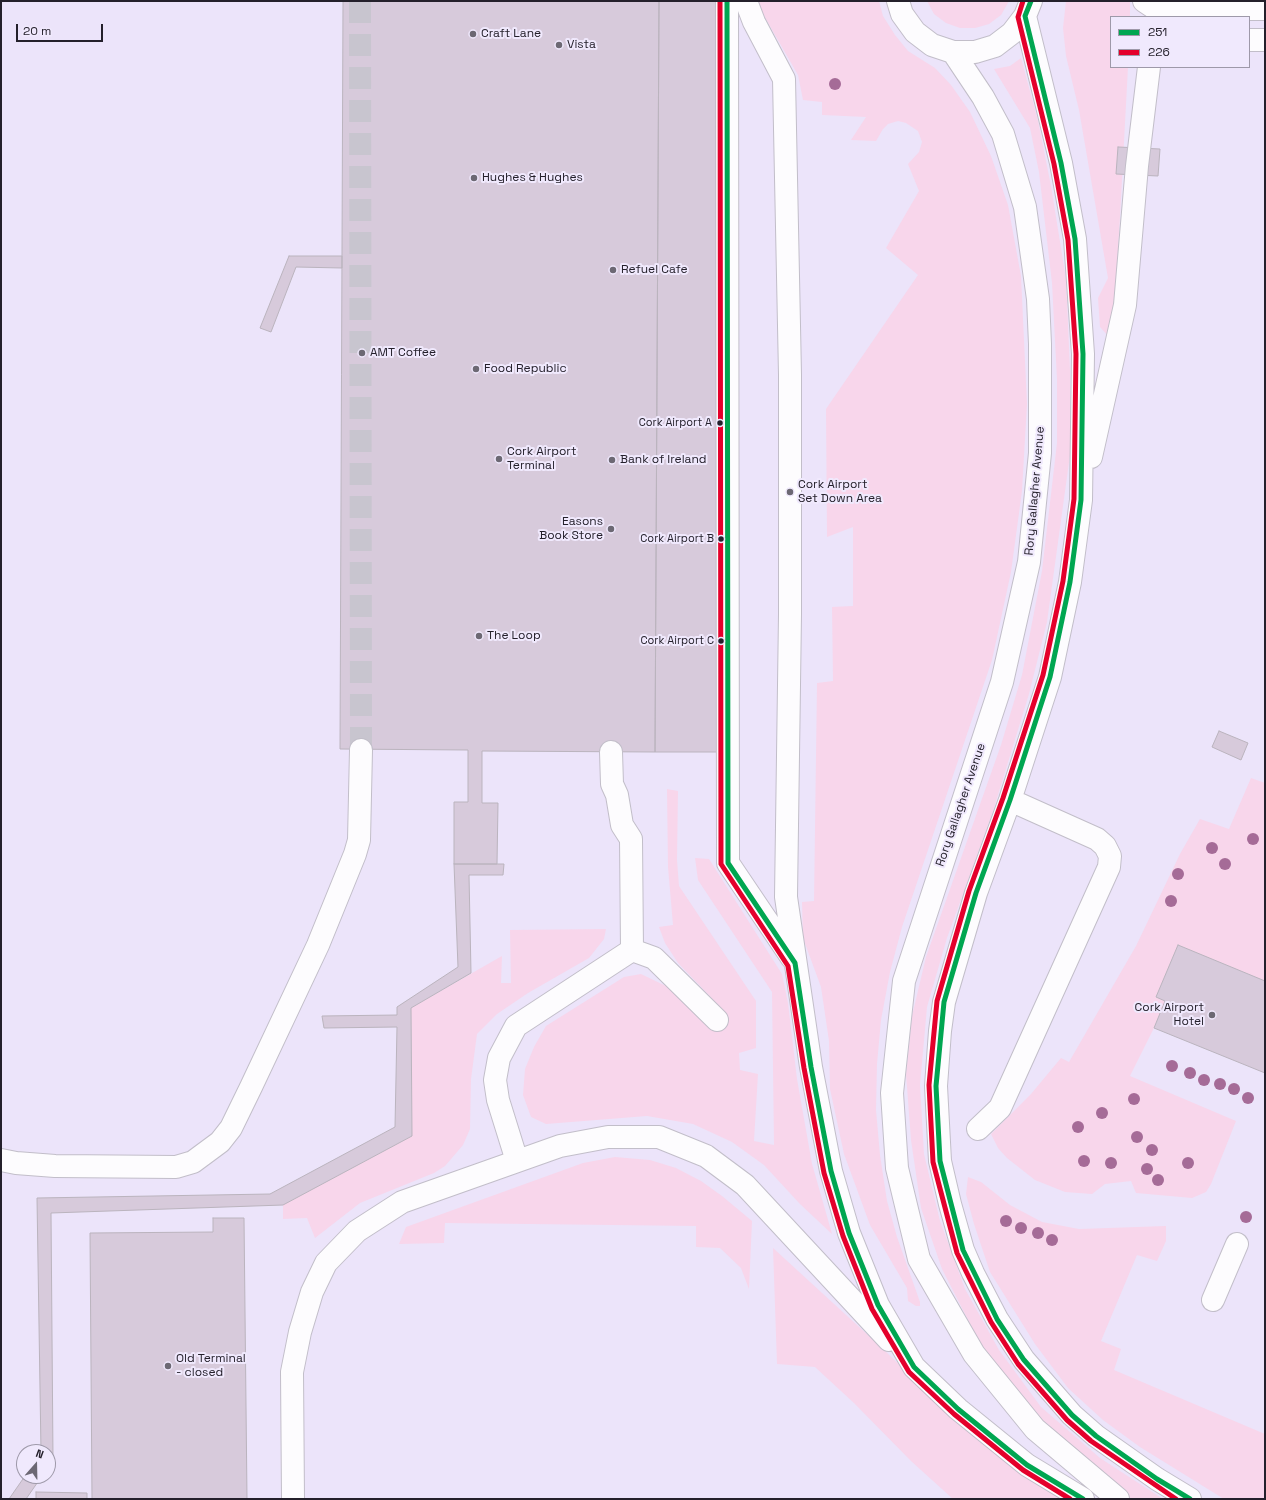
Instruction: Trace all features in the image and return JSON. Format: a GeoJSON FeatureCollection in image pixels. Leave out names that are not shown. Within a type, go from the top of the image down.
{"type":"FeatureCollection","features":[{"type":"Feature","properties":{"kind":"street"},"geometry":{"type":"LineString","coordinates":[[727,1],[728,863],[795,963]]}},
{"type":"Feature","properties":{"kind":"street"},"geometry":{"type":"LineString","coordinates":[[746,1],[754,22],[784,80],[790,374],[790,614],[786,890],[795,963],[811,1067],[831,1171],[849,1233],[878,1304],[914,1367]]}},
{"type":"Feature","properties":{"kind":"street"},"geometry":{"type":"LineString","coordinates":[[898,1],[902,14],[915,32],[932,46],[953,52],[975,52],[995,46],[1012,33],[1028,9]]}},
{"type":"Feature","properties":{"kind":"street"},"geometry":{"type":"LineString","coordinates":[[1144,1],[1156,9],[1265,10]]}},
{"type":"Feature","properties":{"kind":"street"},"geometry":{"type":"LineString","coordinates":[[1028,9],[1061,163],[1075,239],[1083,354],[1081,500]]}},
{"type":"Feature","properties":{"kind":"street"},"geometry":{"type":"LineString","coordinates":[[1250,40],[1265,40]]}},
{"type":"Feature","properties":{"kind":"street","name":"Rory Gallagher Avenue"},"geometry":{"type":"LineString","coordinates":[[953,52],[983,97],[1004,134],[1025,207],[1038,300],[1040,336],[1040,453],[1029,562],[1002,682],[923,919],[904,981],[892,1093],[897,1168],[918,1259],[974,1354],[1035,1429],[1118,1499]]}},
{"type":"Feature","properties":{"kind":"street"},"geometry":{"type":"LineString","coordinates":[[1149,68],[1137,166],[1125,305],[1081,500],[1070,582],[1054,661],[1044,700],[976,893],[951,974],[940,1032],[936,1086],[937,1124],[940,1160],[950,1204],[963,1250],[984,1296],[1011,1342],[1038,1379],[1072,1415],[1096,1436],[1157,1479],[1190,1499]]}},
{"type":"Feature","properties":{"kind":"street"},"geometry":{"type":"LineString","coordinates":[[1,1160],[16,1163],[54,1166],[176,1167],[193,1162],[220,1142],[231,1128],[318,945],[355,854],[359,840],[361,750]]}},
{"type":"Feature","properties":{"kind":"street"},"geometry":{"type":"LineString","coordinates":[[611,752],[612,784],[617,795],[622,825],[631,839],[632,950]]}},
{"type":"Feature","properties":{"kind":"street"},"geometry":{"type":"LineString","coordinates":[[978,1129],[1000,1108],[1109,867],[1110,856],[1106,846],[1097,839],[1010,800]]}},
{"type":"Feature","properties":{"kind":"street"},"geometry":{"type":"LineString","coordinates":[[632,950],[654,958],[716,1020]]}},
{"type":"Feature","properties":{"kind":"street"},"geometry":{"type":"LineString","coordinates":[[517,1161],[498,1100],[495,1080],[499,1058],[516,1026],[632,950]]}},
{"type":"Feature","properties":{"kind":"street"},"geometry":{"type":"LineString","coordinates":[[293,1499],[292,1372],[300,1332],[312,1292],[326,1263],[357,1231],[402,1202],[560,1146],[608,1137],[659,1137],[706,1156],[745,1185],[914,1367],[958,1409],[1022,1461],[1082,1499]]}},
{"type":"Feature","properties":{"kind":"street"},"geometry":{"type":"LineString","coordinates":[[1213,1300],[1237,1244]]}},
{"type":"Feature","properties":{"kind":"shaded area"},"geometry":{"type":"Polygon","coordinates":[[[1,1],[1265,1],[1265,1499],[1,1499],[1,1]]]}},
{"type":"Feature","properties":{"kind":"shaded area"},"geometry":{"type":"Polygon","coordinates":[[[758,1],[879,1],[883,16],[895,35],[908,51],[935,68],[951,85],[970,112],[991,156],[1008,205],[1021,276],[1027,404],[1022,491],[1011,572],[992,660],[902,927],[890,972],[881,1020],[877,1064],[876,1110],[880,1155],[887,1201],[897,1237],[920,1302],[920,1306],[916,1306],[908,1301],[907,1288],[870,1225],[844,1154],[830,1089],[829,1041],[821,987],[803,938],[802,902],[814,901],[817,683],[833,681],[832,607],[853,606],[853,527],[827,537],[826,409],[918,275],[886,248],[919,191],[908,164],[919,152],[922,142],[918,131],[906,123],[898,121],[888,124],[883,129],[876,141],[851,140],[866,117],[822,115],[822,102],[803,100],[798,75],[763,14],[758,1]]]}},
{"type":"Feature","properties":{"kind":"shaded area"},"geometry":{"type":"Polygon","coordinates":[[[927,1],[1009,1],[1001,15],[989,24],[975,28],[960,28],[946,23],[934,14],[927,1]]]}},
{"type":"Feature","properties":{"kind":"shaded area"},"geometry":{"type":"Polygon","coordinates":[[[1066,1],[1130,1],[1130,16],[1110,16],[1110,68],[1128,68],[1113,330],[1110,338],[1100,327],[1098,298],[1108,278],[1079,110],[1066,56],[1063,28],[1066,1]]]}},
{"type":"Feature","properties":{"kind":"shaded area"},"geometry":{"type":"Polygon","coordinates":[[[1021,58],[1038,121],[1051,186],[1066,279],[1070,370],[1070,455],[1047,622],[1029,694],[993,811],[947,938],[927,1007],[920,1085],[924,1154],[940,1221],[965,1289],[999,1350],[1041,1407],[1100,1458],[1163,1499],[1132,1499],[1117,1490],[1044,1426],[986,1355],[942,1269],[921,1208],[911,1140],[906,1074],[912,1016],[926,957],[1001,745],[1022,675],[1042,571],[1057,443],[1057,379],[1052,283],[1039,172],[1030,128],[994,69],[1010,66],[1021,58]]]}},
{"type":"Feature","properties":{"kind":"shaded area"},"geometry":{"type":"Polygon","coordinates":[[[1251,778],[1265,783],[1265,981],[1178,945],[1156,997],[1165,1001],[1154,1028],[1130,1076],[1236,1121],[1211,1184],[1206,1192],[1192,1198],[1136,1193],[1131,1181],[1105,1184],[1092,1194],[1065,1192],[1035,1180],[1007,1158],[998,1148],[991,1134],[1031,1094],[1061,1058],[1069,1062],[1136,946],[1180,854],[1200,819],[1229,829],[1251,778]]]}},
{"type":"Feature","properties":{"kind":"shaded area"},"geometry":{"type":"Polygon","coordinates":[[[667,789],[678,791],[677,860],[679,886],[756,1001],[756,1048],[739,1053],[740,1070],[758,1074],[754,1141],[774,1145],[772,992],[698,880],[695,858],[709,859],[782,974],[788,1003],[797,1079],[812,1164],[832,1234],[800,1204],[764,1165],[732,1142],[693,1124],[647,1116],[546,1124],[531,1117],[523,1095],[525,1069],[534,1047],[546,1026],[624,977],[641,974],[668,987],[709,1028],[725,1012],[678,963],[665,943],[659,927],[673,925],[668,867],[667,789]]]}},
{"type":"Feature","properties":{"kind":"shaded area"},"geometry":{"type":"Polygon","coordinates":[[[606,929],[604,939],[589,958],[528,993],[497,1014],[477,1034],[471,1079],[470,1129],[463,1145],[445,1166],[434,1173],[360,1203],[315,1238],[307,1218],[283,1219],[283,1205],[412,1136],[411,1008],[502,956],[501,983],[511,983],[510,930],[606,929]]]}},
{"type":"Feature","properties":{"kind":"shaded area"},"geometry":{"type":"Polygon","coordinates":[[[615,1157],[650,1160],[676,1168],[701,1181],[752,1221],[749,1289],[741,1268],[720,1248],[696,1247],[696,1226],[445,1223],[444,1243],[399,1244],[406,1227],[583,1163],[615,1157]]]}},
{"type":"Feature","properties":{"kind":"shaded area"},"geometry":{"type":"Polygon","coordinates":[[[968,1177],[981,1182],[1010,1205],[1042,1222],[1079,1229],[1166,1226],[1166,1241],[1157,1261],[1137,1255],[1101,1341],[1121,1349],[1114,1370],[1265,1434],[1265,1499],[1224,1499],[1140,1447],[1103,1420],[1068,1388],[1035,1344],[990,1272],[966,1194],[968,1177]]]}},
{"type":"Feature","properties":{"kind":"shaded area"},"geometry":{"type":"Polygon","coordinates":[[[773,1248],[882,1348],[946,1410],[999,1455],[1060,1499],[953,1499],[911,1461],[854,1403],[815,1367],[777,1364],[773,1248]]]}},
{"type":"Feature","properties":{"kind":"building","name":"Cork Airport Terminal"},"geometry":{"type":"Polygon","coordinates":[[[343,1],[659,1],[655,752],[482,751],[482,803],[498,803],[497,864],[454,864],[454,802],[468,802],[468,750],[340,749],[343,1]]]}},
{"type":"Feature","properties":{"kind":"building"},"geometry":{"type":"Polygon","coordinates":[[[659,1],[737,1],[734,752],[655,752],[659,1]]]}},
{"type":"Feature","properties":{"kind":"building"},"geometry":{"type":"Polygon","coordinates":[[[1118,147],[1160,149],[1158,176],[1116,174],[1118,147]]]}},
{"type":"Feature","properties":{"kind":"building"},"geometry":{"type":"Polygon","coordinates":[[[289,256],[342,256],[342,268],[296,267],[271,332],[260,328],[289,256]]]}},
{"type":"Feature","properties":{"kind":"building"},"geometry":{"type":"Polygon","coordinates":[[[1219,731],[1248,743],[1241,760],[1212,747],[1219,731]]]}},
{"type":"Feature","properties":{"kind":"building"},"geometry":{"type":"Polygon","coordinates":[[[454,864],[504,864],[503,875],[469,875],[471,973],[411,1008],[412,1136],[283,1205],[51,1213],[53,1444],[41,1444],[37,1198],[270,1194],[395,1127],[397,1027],[324,1028],[322,1016],[397,1015],[397,1007],[458,967],[454,864]]]}},
{"type":"Feature","properties":{"kind":"building","name":"Cork Airport Hotel"},"geometry":{"type":"Polygon","coordinates":[[[1178,945],[1265,981],[1265,1073],[1154,1028],[1165,1001],[1156,997],[1178,945]]]}},
{"type":"Feature","properties":{"kind":"building","name":"Old Terminal - closed"},"geometry":{"type":"Polygon","coordinates":[[[213,1218],[244,1218],[247,1499],[92,1499],[90,1233],[213,1232],[213,1218]]]}},
{"type":"Feature","properties":{"kind":"building"},"geometry":{"type":"Polygon","coordinates":[[[19,1484],[36,1484],[26,1499],[9,1499],[19,1484]]]}},
{"type":"Feature","properties":{"kind":"building"},"geometry":{"type":"Polygon","coordinates":[[[36,1492],[87,1493],[87,1499],[36,1499],[36,1492]]]}},
{"type":"Feature","properties":{"kind":"tunnel"},"geometry":{"type":"LineString","coordinates":[[360,1],[361,750]]}},
{"type":"Feature","properties":{"kind":"transit line","name":"226"},"geometry":{"type":"LineString","coordinates":[[720,1],[721,864],[788,966],[804,1068],[824,1173],[843,1236],[872,1309],[909,1372],[954,1414],[1023,1470],[1070,1499]]}},
{"type":"Feature","properties":{"kind":"transit line","name":"251"},"geometry":{"type":"LineString","coordinates":[[727,1],[728,863],[795,963],[811,1067],[831,1171],[849,1233],[878,1305],[914,1367],[958,1409],[1027,1465],[1083,1499]]}},
{"type":"Feature","properties":{"kind":"transit line","name":"226"},"geometry":{"type":"LineString","coordinates":[[1023,1],[1018,17],[1054,164],[1068,240],[1076,354],[1074,499],[1063,581],[1043,675],[1003,798],[969,891],[937,1001],[929,1085],[933,1162],[957,1253],[991,1322],[1018,1364],[1067,1420],[1091,1441],[1176,1499]]}},
{"type":"Feature","properties":{"kind":"transit line","name":"251"},"geometry":{"type":"LineString","coordinates":[[1031,1],[1025,16],[1061,163],[1075,239],[1083,354],[1081,500],[1070,582],[1050,677],[1010,800],[976,893],[944,1002],[936,1086],[940,1161],[963,1250],[997,1319],[1024,1360],[1072,1415],[1096,1436],[1157,1479],[1190,1499]]}},
{"type":"Feature","properties":{"kind":"place","name":"Craft Lane"},"geometry":{"type":"Point","coordinates":[473,34]}},
{"type":"Feature","properties":{"kind":"place","name":"Vista"},"geometry":{"type":"Point","coordinates":[559,45]}},
{"type":"Feature","properties":{"kind":"place","name":"Hughes & Hughes"},"geometry":{"type":"Point","coordinates":[474,178]}},
{"type":"Feature","properties":{"kind":"place","name":"Refuel Cafe"},"geometry":{"type":"Point","coordinates":[613,270]}},
{"type":"Feature","properties":{"kind":"place","name":"AMT Coffee"},"geometry":{"type":"Point","coordinates":[362,353]}},
{"type":"Feature","properties":{"kind":"place","name":"Food Republic"},"geometry":{"type":"Point","coordinates":[476,369]}},
{"type":"Feature","properties":{"kind":"place","name":"Cork Airport A"},"geometry":{"type":"Point","coordinates":[720,423]}},
{"type":"Feature","properties":{"kind":"place","name":"Cork Airport Terminal"},"geometry":{"type":"Point","coordinates":[499,459]}},
{"type":"Feature","properties":{"kind":"place","name":"Bank of Ireland"},"geometry":{"type":"Point","coordinates":[612,460]}},
{"type":"Feature","properties":{"kind":"place","name":"Cork Airport Set Down Area"},"geometry":{"type":"Point","coordinates":[790,492]}},
{"type":"Feature","properties":{"kind":"place","name":"Easons Book Store"},"geometry":{"type":"Point","coordinates":[611,529]}},
{"type":"Feature","properties":{"kind":"place","name":"Cork Airport B"},"geometry":{"type":"Point","coordinates":[721,539]}},
{"type":"Feature","properties":{"kind":"place","name":"The Loop"},"geometry":{"type":"Point","coordinates":[479,636]}},
{"type":"Feature","properties":{"kind":"place","name":"Cork Airport C"},"geometry":{"type":"Point","coordinates":[721,641]}},
{"type":"Feature","properties":{"kind":"place","name":"Cork Airport Hotel"},"geometry":{"type":"Point","coordinates":[1212,1015]}},
{"type":"Feature","properties":{"kind":"place","name":"Old Terminal - closed"},"geometry":{"type":"Point","coordinates":[168,1366]}}]}
